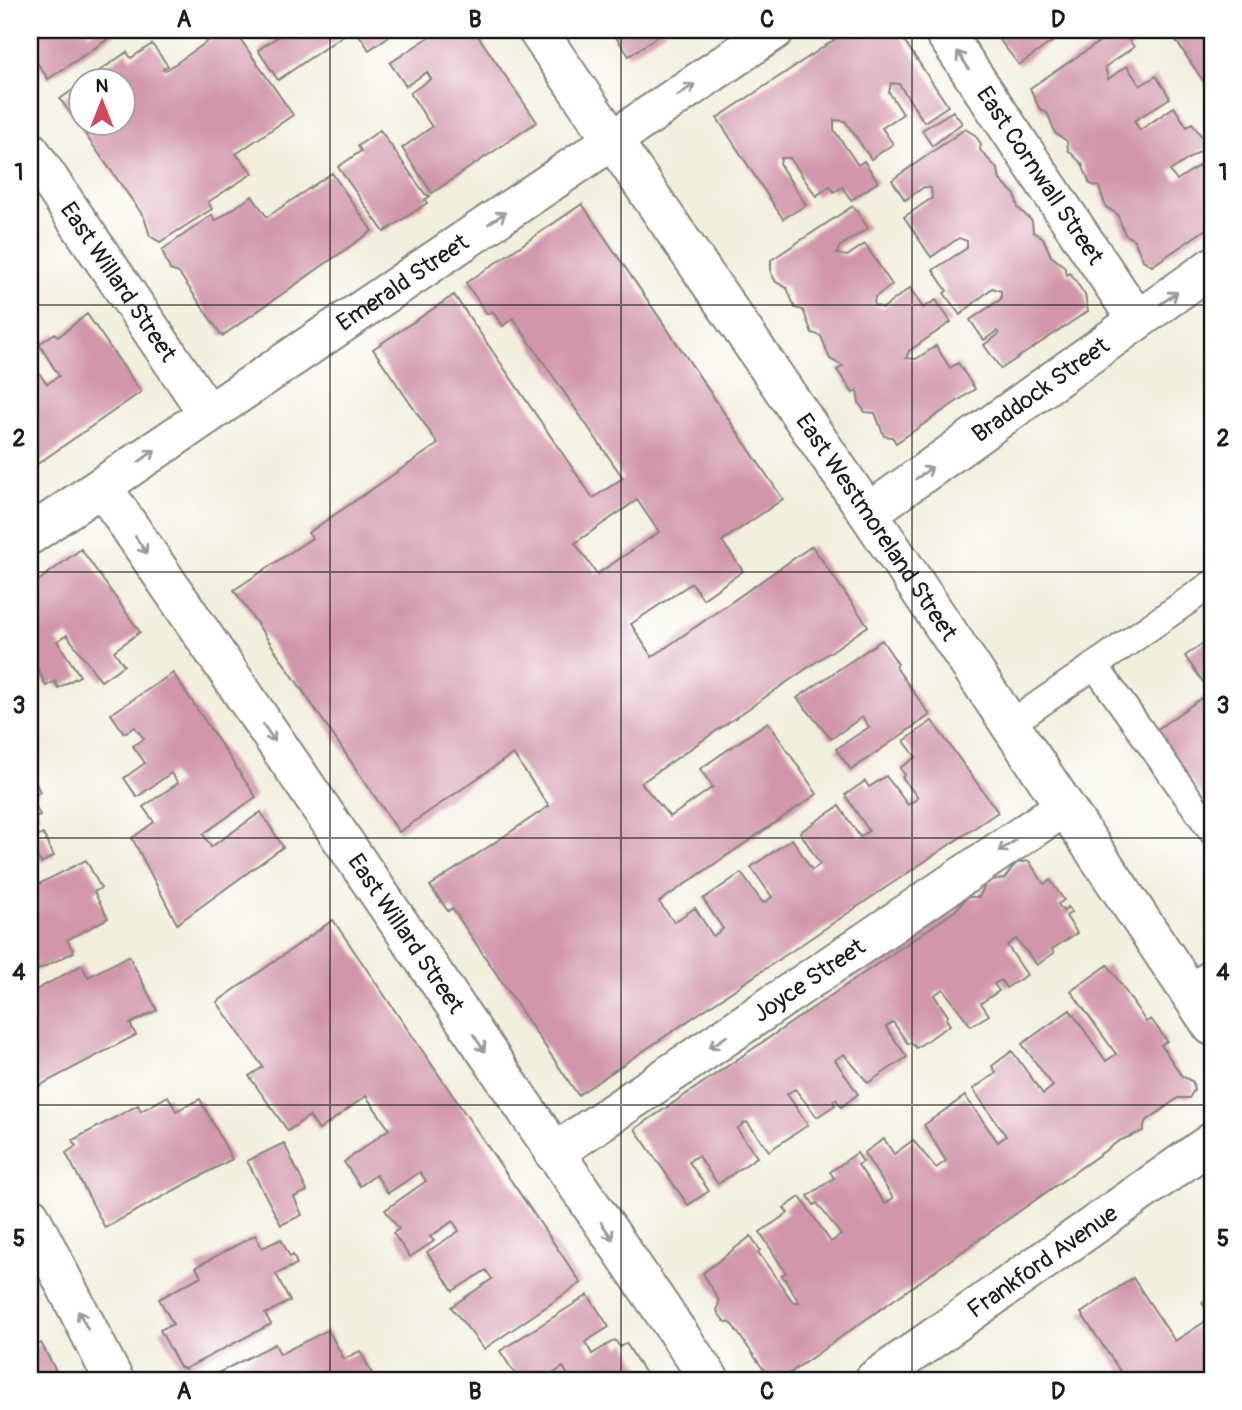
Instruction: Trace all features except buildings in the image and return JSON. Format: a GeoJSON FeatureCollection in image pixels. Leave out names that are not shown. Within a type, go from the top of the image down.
{"type":"FeatureCollection","features":[{"type":"Feature","properties":{"kind":"street","name":"East Westmoreland Street"},"geometry":{"type":"LineString","coordinates":[[537,30],[868,513],[1064,807],[1200,981],[1212,1026]]}},
{"type":"Feature","properties":{"kind":"street","name":"Emerald Street"},"geometry":{"type":"LineString","coordinates":[[30,536],[103,488],[207,412],[775,30]]}},
{"type":"Feature","properties":{"kind":"street","name":"East Cornwall Street"},"geometry":{"type":"LineString","coordinates":[[943,30],[1137,320]]}},
{"type":"Feature","properties":{"kind":"street","name":"East Willard Street"},"geometry":{"type":"LineString","coordinates":[[30,151],[207,412]]}},
{"type":"Feature","properties":{"kind":"street","name":"Braddock Street"},"geometry":{"type":"LineString","coordinates":[[868,513],[1212,267]]}},
{"type":"Feature","properties":{"kind":"street","name":"East Willard Street"},"geometry":{"type":"LineString","coordinates":[[103,488],[710,1380]]}},
{"type":"Feature","properties":{"kind":"street","name":"Joyce Street"},"geometry":{"type":"LineString","coordinates":[[554,1153],[1064,807]]}},
{"type":"Feature","properties":{"kind":"street","name":"Frankford Avenue"},"geometry":{"type":"LineString","coordinates":[[874,1380],[1212,1142]]}},
{"type":"Feature","properties":{"kind":"street"},"geometry":{"type":"LineString","coordinates":[[30,1216],[114,1380]]}},
{"type":"Feature","properties":{"kind":"lane"},"geometry":{"type":"LineString","coordinates":[[1009,725],[1212,584]]}},
{"type":"Feature","properties":{"kind":"lane"},"geometry":{"type":"LineString","coordinates":[[1095,666],[1212,831]]}}]}
